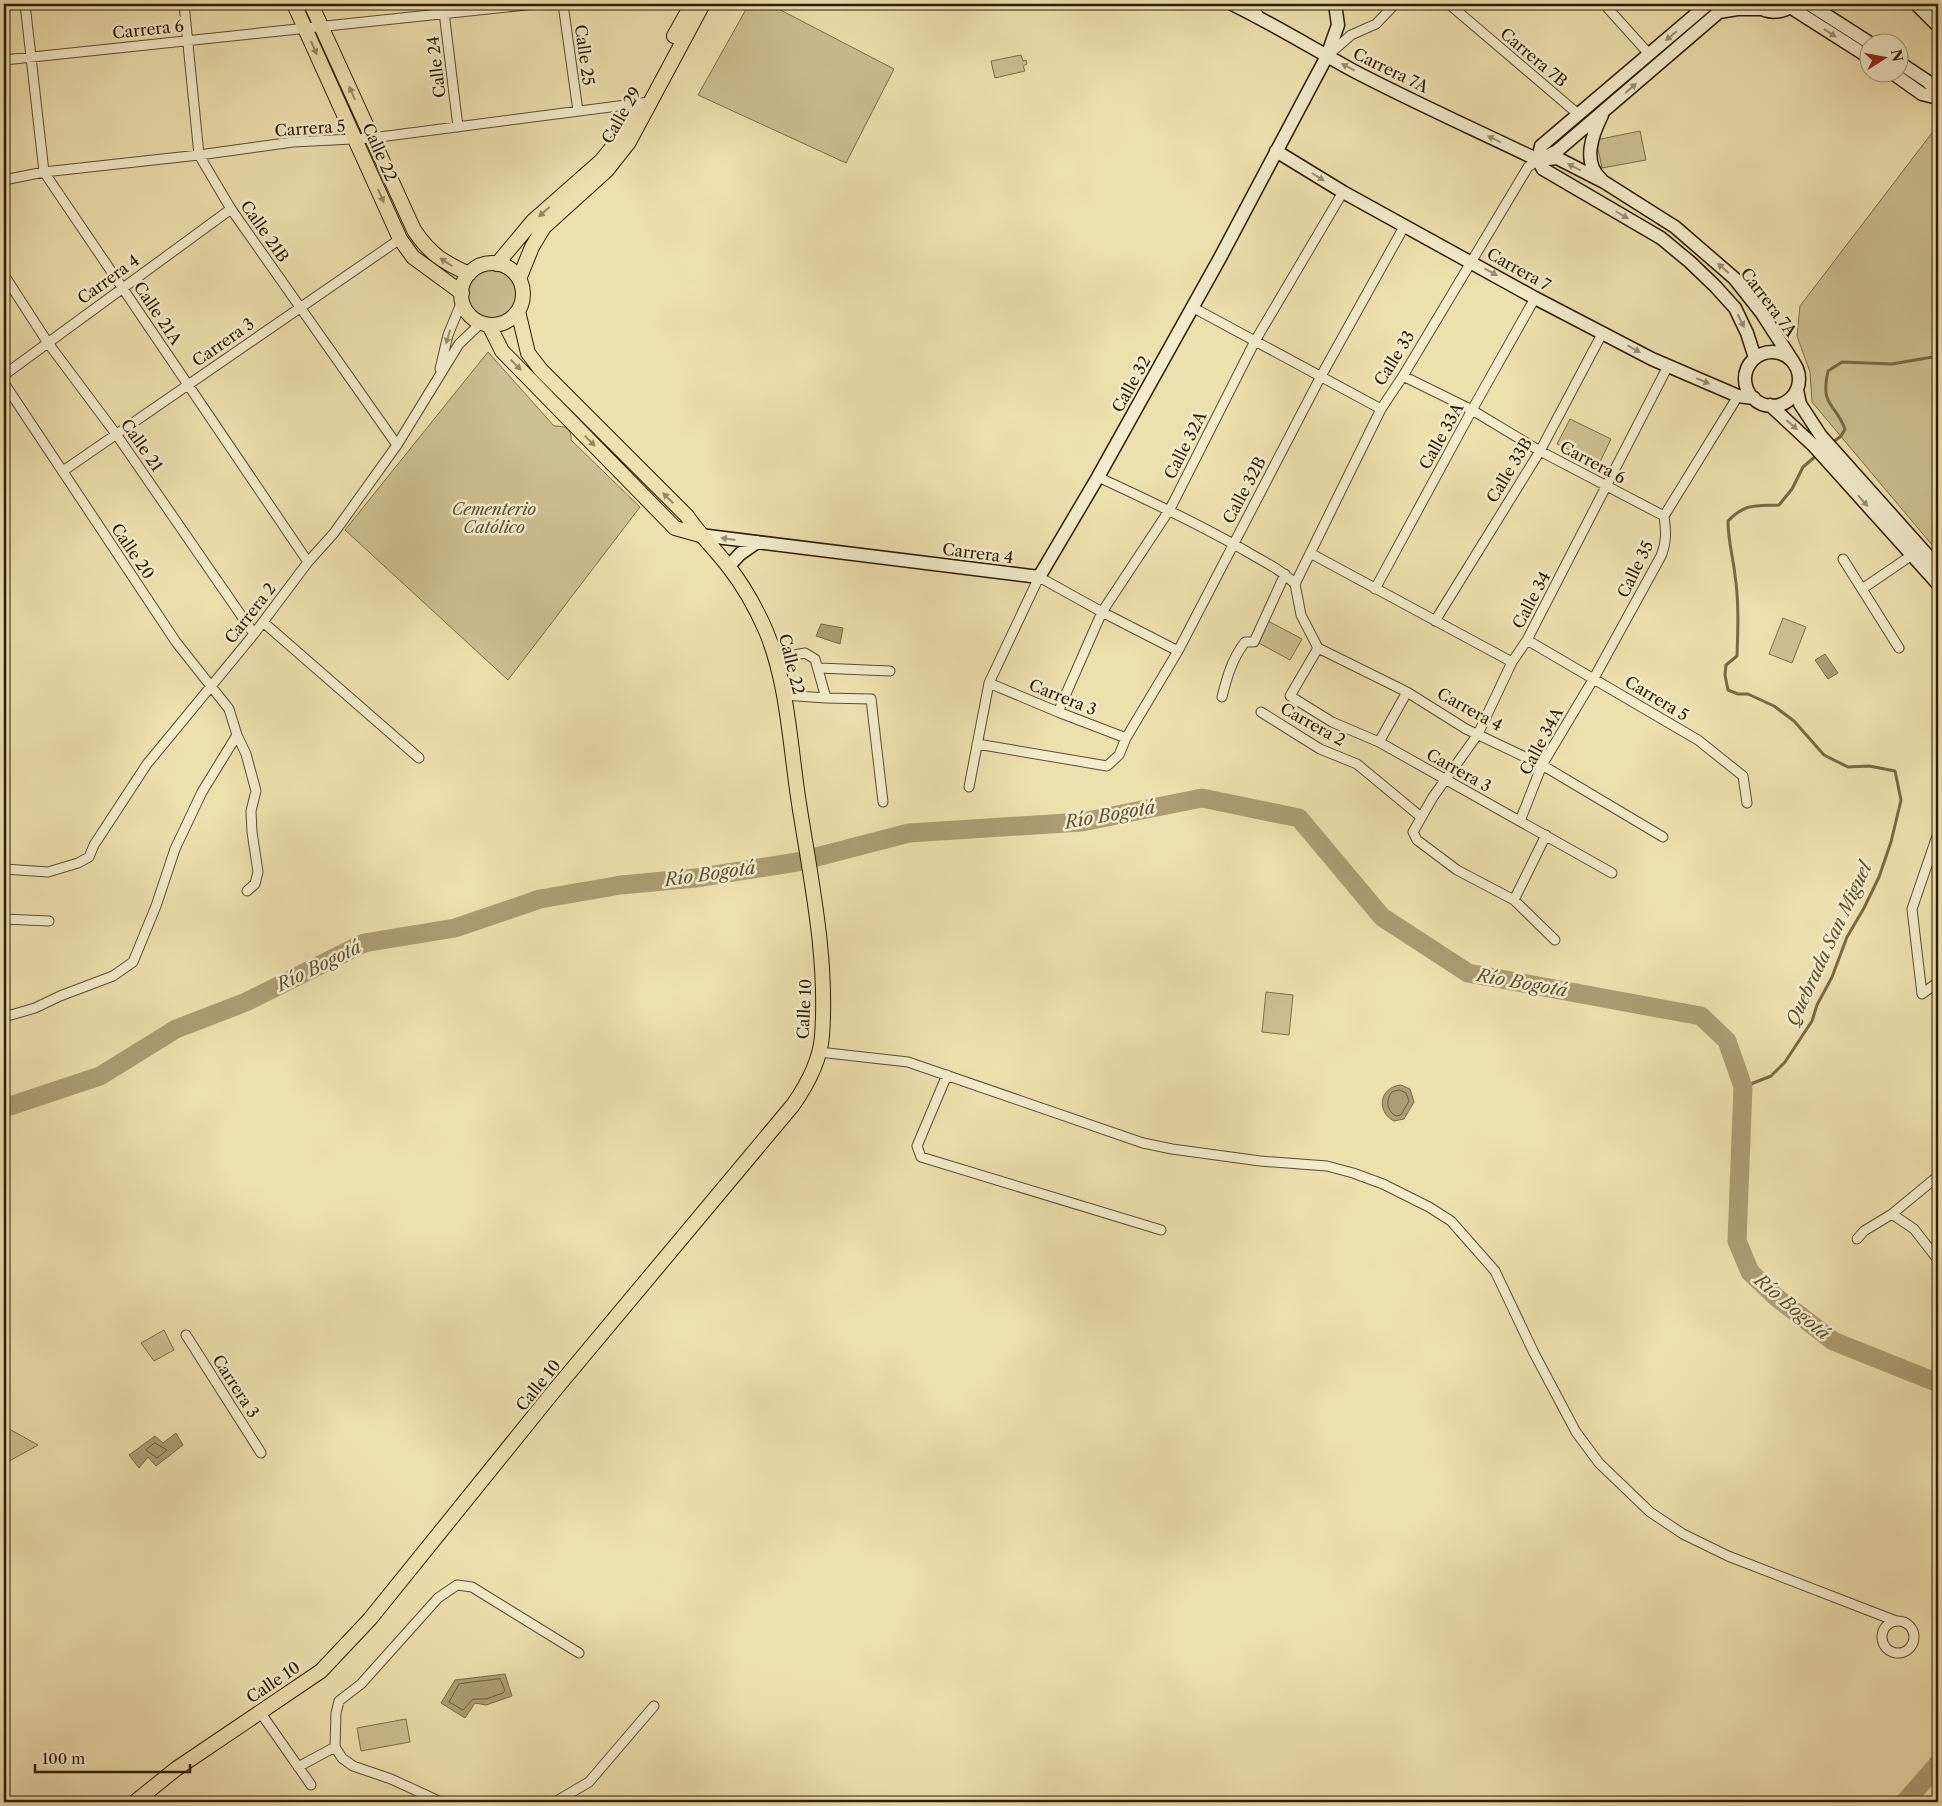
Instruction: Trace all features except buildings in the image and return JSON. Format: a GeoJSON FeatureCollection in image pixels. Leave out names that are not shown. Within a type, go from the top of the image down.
{"type":"FeatureCollection","features":[{"type":"Feature","properties":{"kind":"main road","name":"Calle 22"},"geometry":{"type":"LineString","coordinates":[[294,4],[400,239],[412,257],[462,297]]}},
{"type":"Feature","properties":{"kind":"main road","name":"Calle 22"},"geometry":{"type":"LineString","coordinates":[[311,4],[414,230],[425,246],[446,264],[469,274]]}},
{"type":"Feature","properties":{"kind":"main road","name":"Calle 29"},"geometry":{"type":"LineString","coordinates":[[519,279],[532,247],[544,227],[607,170],[629,142],[643,102],[692,4]]}},
{"type":"Feature","properties":{"kind":"main road","name":"Calle 29"},"geometry":{"type":"LineString","coordinates":[[497,264],[533,221],[601,161],[619,139],[703,4]]}},
{"type":"Feature","properties":{"kind":"main road"},"geometry":{"type":"LineString","coordinates":[[485,324],[506,322],[518,311],[523,295],[519,279],[506,267],[497,264],[482,266],[469,274],[464,283],[462,297],[469,314],[485,324],[502,351],[675,528],[700,535]]}},
{"type":"Feature","properties":{"kind":"main road","name":"Calle 22"},"geometry":{"type":"LineString","coordinates":[[518,311],[528,353],[541,370],[687,516],[700,535],[729,566],[744,588],[766,631],[775,656],[783,695],[814,900]]}},
{"type":"Feature","properties":{"kind":"main road","name":"Calle 10"},"geometry":{"type":"LineString","coordinates":[[135,1802],[176,1769],[320,1671],[370,1620],[561,1384],[793,1105],[809,1080],[822,1038],[823,975],[814,900]]}},
{"type":"Feature","properties":{"kind":"street","name":"Calle 21A"},"geometry":{"type":"LineString","coordinates":[[25,4],[44,172],[308,562]]}},
{"type":"Feature","properties":{"kind":"street","name":"Calle 21B"},"geometry":{"type":"LineString","coordinates":[[184,4],[199,155],[231,209],[397,445]]}},
{"type":"Feature","properties":{"kind":"street","name":"Carrera 6"},"geometry":{"type":"LineString","coordinates":[[4,60],[305,28],[444,8],[535,4]]}},
{"type":"Feature","properties":{"kind":"street","name":"Calle 25"},"geometry":{"type":"LineString","coordinates":[[563,4],[578,111]]}},
{"type":"Feature","properties":{"kind":"street","name":"Carrera 7A"},"geometry":{"type":"LineString","coordinates":[[1232,4],[1327,56],[1538,160],[1543,168],[1661,238],[1690,262],[1735,308],[1747,333],[1755,358]]}},
{"type":"Feature","properties":{"kind":"street"},"geometry":{"type":"LineString","coordinates":[[1252,4],[1260,18]]}},
{"type":"Feature","properties":{"kind":"street","name":"Calle 32"},"geometry":{"type":"LineString","coordinates":[[969,787],[989,683],[1039,576],[1098,477],[1327,56],[1338,25],[1336,4]]}},
{"type":"Feature","properties":{"kind":"street"},"geometry":{"type":"LineString","coordinates":[[1327,56],[1352,35],[1376,24],[1395,4]]}},
{"type":"Feature","properties":{"kind":"street","name":"Carrera 7B"},"geometry":{"type":"LineString","coordinates":[[1448,4],[1578,114]]}},
{"type":"Feature","properties":{"kind":"street"},"geometry":{"type":"LineString","coordinates":[[1604,4],[1649,54]]}},
{"type":"Feature","properties":{"kind":"street","name":"Calle 33"},"geometry":{"type":"LineString","coordinates":[[1538,160],[1541,146],[1708,4]]}},
{"type":"Feature","properties":{"kind":"street"},"geometry":{"type":"LineString","coordinates":[[1809,4],[1860,37]]}},
{"type":"Feature","properties":{"kind":"street"},"geometry":{"type":"LineString","coordinates":[[1916,4],[1938,26]]}},
{"type":"Feature","properties":{"kind":"street","name":"Calle 33"},"geometry":{"type":"LineString","coordinates":[[1295,584],[1381,408],[1403,376],[1528,167],[1557,151],[1719,12],[1758,6],[1774,12],[1792,6]]}},
{"type":"Feature","properties":{"kind":"street"},"geometry":{"type":"LineString","coordinates":[[1792,6],[1860,51]]}},
{"type":"Feature","properties":{"kind":"street","name":"Calle 24"},"geometry":{"type":"LineString","coordinates":[[444,8],[458,127]]}},
{"type":"Feature","properties":{"kind":"street"},"geometry":{"type":"LineString","coordinates":[[1910,70],[1927,81],[1938,92]]}},
{"type":"Feature","properties":{"kind":"street"},"geometry":{"type":"LineString","coordinates":[[1905,82],[1922,94],[1938,98]]}},
{"type":"Feature","properties":{"kind":"street","name":"Carrera 5"},"geometry":{"type":"LineString","coordinates":[[4,180],[44,172],[199,155],[293,142],[355,140],[643,102]]}},
{"type":"Feature","properties":{"kind":"street"},"geometry":{"type":"LineString","coordinates":[[1604,110],[1592,140],[1590,156],[1593,172],[1609,185]]}},
{"type":"Feature","properties":{"kind":"street","name":"Carrera 7"},"geometry":{"type":"LineString","coordinates":[[1276,151],[1343,192],[1535,298],[1668,366],[1738,396],[1754,398]]}},
{"type":"Feature","properties":{"kind":"street","name":"Carrera 7A"},"geometry":{"type":"LineString","coordinates":[[1538,160],[1557,158],[1609,185],[1675,227],[1734,278],[1761,312],[1794,363]]}},
{"type":"Feature","properties":{"kind":"street","name":"Calle 32A"},"geometry":{"type":"LineString","coordinates":[[1058,712],[1102,612],[1170,509],[1255,340],[1343,192]]}},
{"type":"Feature","properties":{"kind":"street","name":"Carrera 4"},"geometry":{"type":"LineString","coordinates":[[4,375],[231,209]]}},
{"type":"Feature","properties":{"kind":"street","name":"Calle 32B"},"geometry":{"type":"LineString","coordinates":[[977,744],[1107,766],[1119,755],[1126,738],[1178,651],[1321,376],[1405,225]]}},
{"type":"Feature","properties":{"kind":"street","name":"Carrera 3"},"geometry":{"type":"LineString","coordinates":[[63,471],[400,239]]}},
{"type":"Feature","properties":{"kind":"street","name":"Calle 21"},"geometry":{"type":"LineString","coordinates":[[4,275],[48,343],[116,434],[254,634]]}},
{"type":"Feature","properties":{"kind":"street","name":"Carrera 2"},"geometry":{"type":"LineString","coordinates":[[439,374],[448,335],[462,297]]}},
{"type":"Feature","properties":{"kind":"street","name":"Calle 33A"},"geometry":{"type":"LineString","coordinates":[[1375,589],[1535,298]]}},
{"type":"Feature","properties":{"kind":"street"},"geometry":{"type":"LineString","coordinates":[[1192,307],[1381,408]]}},
{"type":"Feature","properties":{"kind":"street","name":"Carrera 2"},"geometry":{"type":"LineString","coordinates":[[4,869],[48,872],[78,863],[89,857],[94,845],[147,764],[254,634],[308,562],[334,533],[397,445],[459,344],[485,324]]}},
{"type":"Feature","properties":{"kind":"street","name":"Calle 33B"},"geometry":{"type":"LineString","coordinates":[[1435,621],[1540,451],[1603,332]]}},
{"type":"Feature","properties":{"kind":"street"},"geometry":{"type":"LineString","coordinates":[[1817,441],[1800,404],[1797,390],[1799,379],[1794,363],[1788,357],[1779,353],[1766,353],[1755,358],[1747,371],[1746,378],[1749,392],[1754,398],[1770,406],[1817,441],[1938,567]]}},
{"type":"Feature","properties":{"kind":"street","name":"Calle 34"},"geometry":{"type":"LineString","coordinates":[[1514,900],[1457,870],[1416,840],[1413,832],[1433,797],[1447,781],[1478,734],[1512,662],[1527,640],[1668,366]]}},
{"type":"Feature","properties":{"kind":"street","name":"Carrera 6"},"geometry":{"type":"LineString","coordinates":[[1403,376],[1472,410],[1540,451],[1664,516]]}},
{"type":"Feature","properties":{"kind":"street","name":"Calle 20"},"geometry":{"type":"LineString","coordinates":[[4,383],[176,642],[229,709],[236,735],[246,754],[256,791],[251,811],[258,872],[255,884],[247,892]]}},
{"type":"Feature","properties":{"kind":"street"},"geometry":{"type":"LineString","coordinates":[[1770,406],[1783,404],[1797,390]]}},
{"type":"Feature","properties":{"kind":"street"},"geometry":{"type":"LineString","coordinates":[[1664,516],[1738,396]]}},
{"type":"Feature","properties":{"kind":"street"},"geometry":{"type":"LineString","coordinates":[[1835,461],[1938,584]]}},
{"type":"Feature","properties":{"kind":"street"},"geometry":{"type":"LineString","coordinates":[[1098,477],[1170,509],[1285,574],[1295,584],[1301,615],[1318,648]]}},
{"type":"Feature","properties":{"kind":"street","name":"Calle 35"},"geometry":{"type":"LineString","coordinates":[[1594,678],[1665,546],[1664,516]]}},
{"type":"Feature","properties":{"kind":"street","name":"Carrera 4"},"geometry":{"type":"LineString","coordinates":[[700,535],[1039,576],[1102,612],[1178,651]]}},
{"type":"Feature","properties":{"kind":"street"},"geometry":{"type":"LineString","coordinates":[[729,566],[740,554],[756,542]]}},
{"type":"Feature","properties":{"kind":"street"},"geometry":{"type":"LineString","coordinates":[[1310,553],[1512,662]]}},
{"type":"Feature","properties":{"kind":"street"},"geometry":{"type":"LineString","coordinates":[[1862,589],[1912,555]]}},
{"type":"Feature","properties":{"kind":"street"},"geometry":{"type":"LineString","coordinates":[[1843,559],[1899,648]]}},
{"type":"Feature","properties":{"kind":"street"},"geometry":{"type":"LineString","coordinates":[[1222,697],[1230,666],[1245,642],[1254,642],[1285,574]]}},
{"type":"Feature","properties":{"kind":"street"},"geometry":{"type":"LineString","coordinates":[[263,622],[419,758]]}},
{"type":"Feature","properties":{"kind":"street","name":"Carrera 5"},"geometry":{"type":"LineString","coordinates":[[1527,640],[1698,740],[1743,776],[1746,803]]}},
{"type":"Feature","properties":{"kind":"street","name":"Carrera 3"},"geometry":{"type":"LineString","coordinates":[[1318,648],[1290,696],[1332,722],[1379,742],[1612,873]]}},
{"type":"Feature","properties":{"kind":"street","name":"Carrera 4"},"geometry":{"type":"LineString","coordinates":[[1318,648],[1407,692],[1466,729],[1542,765],[1663,837]]}},
{"type":"Feature","properties":{"kind":"street"},"geometry":{"type":"LineString","coordinates":[[788,656],[806,653],[815,659],[826,698]]}},
{"type":"Feature","properties":{"kind":"street"},"geometry":{"type":"LineString","coordinates":[[819,668],[890,671]]}},
{"type":"Feature","properties":{"kind":"street","name":"Calle 34A"},"geometry":{"type":"LineString","coordinates":[[1520,821],[1542,765],[1594,678]]}},
{"type":"Feature","properties":{"kind":"street","name":"Carrera 3"},"geometry":{"type":"LineString","coordinates":[[989,683],[1126,738]]}},
{"type":"Feature","properties":{"kind":"street"},"geometry":{"type":"LineString","coordinates":[[1379,742],[1407,692]]}},
{"type":"Feature","properties":{"kind":"street"},"geometry":{"type":"LineString","coordinates":[[783,695],[871,699],[883,802]]}},
{"type":"Feature","properties":{"kind":"street","name":"Carrera 2"},"geometry":{"type":"LineString","coordinates":[[1262,712],[1320,749],[1357,764],[1421,817]]}},
{"type":"Feature","properties":{"kind":"street"},"geometry":{"type":"LineString","coordinates":[[4,1017],[35,1008],[60,996],[113,976],[133,962],[156,906],[175,849],[202,792],[236,735]]}},
{"type":"Feature","properties":{"kind":"street"},"geometry":{"type":"LineString","coordinates":[[1938,834],[1912,909],[1922,994],[1938,982]]}},
{"type":"Feature","properties":{"kind":"street"},"geometry":{"type":"LineString","coordinates":[[1546,835],[1514,900],[1555,940]]}},
{"type":"Feature","properties":{"kind":"street"},"geometry":{"type":"LineString","coordinates":[[4,919],[49,921]]}},
{"type":"Feature","properties":{"kind":"street"},"geometry":{"type":"LineString","coordinates":[[819,1052],[908,1062],[1143,1143],[1172,1149],[1260,1161],[1327,1166],[1383,1184],[1429,1207],[1451,1221],[1495,1271],[1534,1353],[1576,1432],[1599,1463],[1650,1512],[1683,1534],[1728,1556],[1896,1621]]}},
{"type":"Feature","properties":{"kind":"street"},"geometry":{"type":"LineString","coordinates":[[947,1075],[917,1146],[921,1157],[1161,1230]]}},
{"type":"Feature","properties":{"kind":"street"},"geometry":{"type":"LineString","coordinates":[[1857,1239],[1864,1231],[1892,1214],[1938,1176]]}},
{"type":"Feature","properties":{"kind":"street"},"geometry":{"type":"LineString","coordinates":[[1892,1214],[1914,1229],[1938,1260]]}},
{"type":"Feature","properties":{"kind":"street","name":"Carrera 3"},"geometry":{"type":"LineString","coordinates":[[186,1335],[261,1453]]}},
{"type":"Feature","properties":{"kind":"street"},"geometry":{"type":"LineString","coordinates":[[441,1802],[391,1779],[353,1766],[342,1758],[335,1747],[336,1713],[339,1700],[361,1684],[438,1598],[457,1586],[472,1587],[579,1653]]}},
{"type":"Feature","properties":{"kind":"street"},"geometry":{"type":"LineString","coordinates":[[556,1802],[589,1782],[654,1706]]}},
{"type":"Feature","properties":{"kind":"street"},"geometry":{"type":"LineString","coordinates":[[260,1712],[311,1785]]}},
{"type":"Feature","properties":{"kind":"street"},"geometry":{"type":"LineString","coordinates":[[298,1767],[335,1747]]}},
{"type":"Feature","properties":{"kind":"green space"},"geometry":{"type":"Polygon","coordinates":[[[749,4],[769,4],[894,69],[846,163],[698,95],[749,4]]]}},
{"type":"Feature","properties":{"kind":"green space"},"geometry":{"type":"Polygon","coordinates":[[[1021,55],[1023,61],[1026,60],[1027,64],[1023,66],[1025,71],[995,78],[991,61],[1021,55]]]}},
{"type":"Feature","properties":{"kind":"green space"},"geometry":{"type":"Polygon","coordinates":[[[1938,125],[1938,552],[1812,402],[1810,372],[1797,336],[1800,306],[1938,125]]]}},
{"type":"Feature","properties":{"kind":"green space"},"geometry":{"type":"Polygon","coordinates":[[[1640,131],[1646,160],[1602,168],[1596,140],[1640,131]]]}},
{"type":"Feature","properties":{"kind":"green space"},"geometry":{"type":"Polygon","coordinates":[[[492,270],[501,272],[512,281],[517,295],[515,304],[506,315],[492,320],[483,318],[472,309],[467,295],[469,286],[478,275],[492,270]]]}},
{"type":"Feature","properties":{"kind":"green space","name":"Cementerio Católico"},"geometry":{"type":"Polygon","coordinates":[[[488,352],[554,426],[567,428],[571,440],[640,507],[508,680],[345,530],[488,352]]]}},
{"type":"Feature","properties":{"kind":"green space"},"geometry":{"type":"Polygon","coordinates":[[[1570,419],[1611,439],[1599,464],[1557,444],[1570,419]]]}},
{"type":"Feature","properties":{"kind":"green space"},"geometry":{"type":"Polygon","coordinates":[[[1783,618],[1806,627],[1792,663],[1769,654],[1783,618]]]}},
{"type":"Feature","properties":{"kind":"green space"},"geometry":{"type":"Polygon","coordinates":[[[1268,621],[1302,639],[1290,660],[1257,642],[1268,621]]]}},
{"type":"Feature","properties":{"kind":"green space"},"geometry":{"type":"Polygon","coordinates":[[[1266,992],[1293,995],[1289,1035],[1262,1032],[1266,992]]]}},
{"type":"Feature","properties":{"kind":"green space"},"geometry":{"type":"Polygon","coordinates":[[[164,1330],[174,1350],[154,1361],[141,1343],[164,1330]]]}},
{"type":"Feature","properties":{"kind":"green space"},"geometry":{"type":"Polygon","coordinates":[[[4,1426],[38,1445],[4,1464],[4,1426]]]}},
{"type":"Feature","properties":{"kind":"green space"},"geometry":{"type":"Polygon","coordinates":[[[406,1719],[410,1742],[361,1751],[357,1728],[406,1719]]]}},
{"type":"Feature","properties":{"kind":"water"},"geometry":{"type":"Polygon","coordinates":[[[821,624],[843,628],[840,644],[816,636],[821,624]]]}},
{"type":"Feature","properties":{"kind":"water"},"geometry":{"type":"Polygon","coordinates":[[[1825,654],[1838,673],[1828,679],[1815,660],[1825,654]]]}},
{"type":"Feature","properties":{"kind":"water"},"geometry":{"type":"Polygon","coordinates":[[[1401,1085],[1410,1089],[1414,1102],[1404,1119],[1394,1121],[1384,1112],[1382,1100],[1388,1090],[1401,1085]]]}},
{"type":"Feature","properties":{"kind":"water"},"geometry":{"type":"Polygon","coordinates":[[[176,1433],[183,1445],[156,1466],[148,1457],[139,1468],[129,1455],[155,1436],[163,1443],[176,1433]]]}},
{"type":"Feature","properties":{"kind":"water"},"geometry":{"type":"Polygon","coordinates":[[[505,1674],[512,1696],[486,1705],[475,1703],[465,1718],[441,1703],[455,1680],[505,1674]]]}},
{"type":"Feature","properties":{"kind":"waterway","name":"Quebrada San Miguel"},"geometry":{"type":"LineString","coordinates":[[1832,443],[1841,436],[1845,429],[1827,398],[1826,383],[1828,371],[1842,362],[1892,364],[1938,356]]}},
{"type":"Feature","properties":{"kind":"waterway","name":"Quebrada San Miguel"},"geometry":{"type":"LineString","coordinates":[[1743,1087],[1771,1076],[1785,1062],[1812,1021],[1817,1005],[1832,977],[1847,937],[1879,877],[1891,842],[1901,800],[1895,771],[1869,766],[1848,767],[1824,755],[1794,721],[1774,706],[1748,694],[1738,694],[1728,690],[1725,675],[1726,665],[1737,656],[1738,616],[1728,521],[1746,508],[1779,505],[1792,489],[1803,467],[1817,455]]}},
{"type":"Feature","properties":{"kind":"waterway","name":"Río Bogotá"},"geometry":{"type":"LineString","coordinates":[[4,1108],[100,1076],[176,1029],[246,1002],[364,943],[455,928],[540,899],[621,885],[696,878],[797,862],[909,833],[1082,822],[1202,798],[1299,818],[1382,917],[1468,973],[1701,1016],[1727,1041],[1743,1087],[1737,1241],[1750,1272],[1776,1297],[1833,1341],[1938,1383]]}},
{"type":"Feature","properties":{"kind":"waterway","name":"Río Bogotá"},"geometry":{"type":"LineString","coordinates":[[1905,1802],[1938,1764]]}}]}
